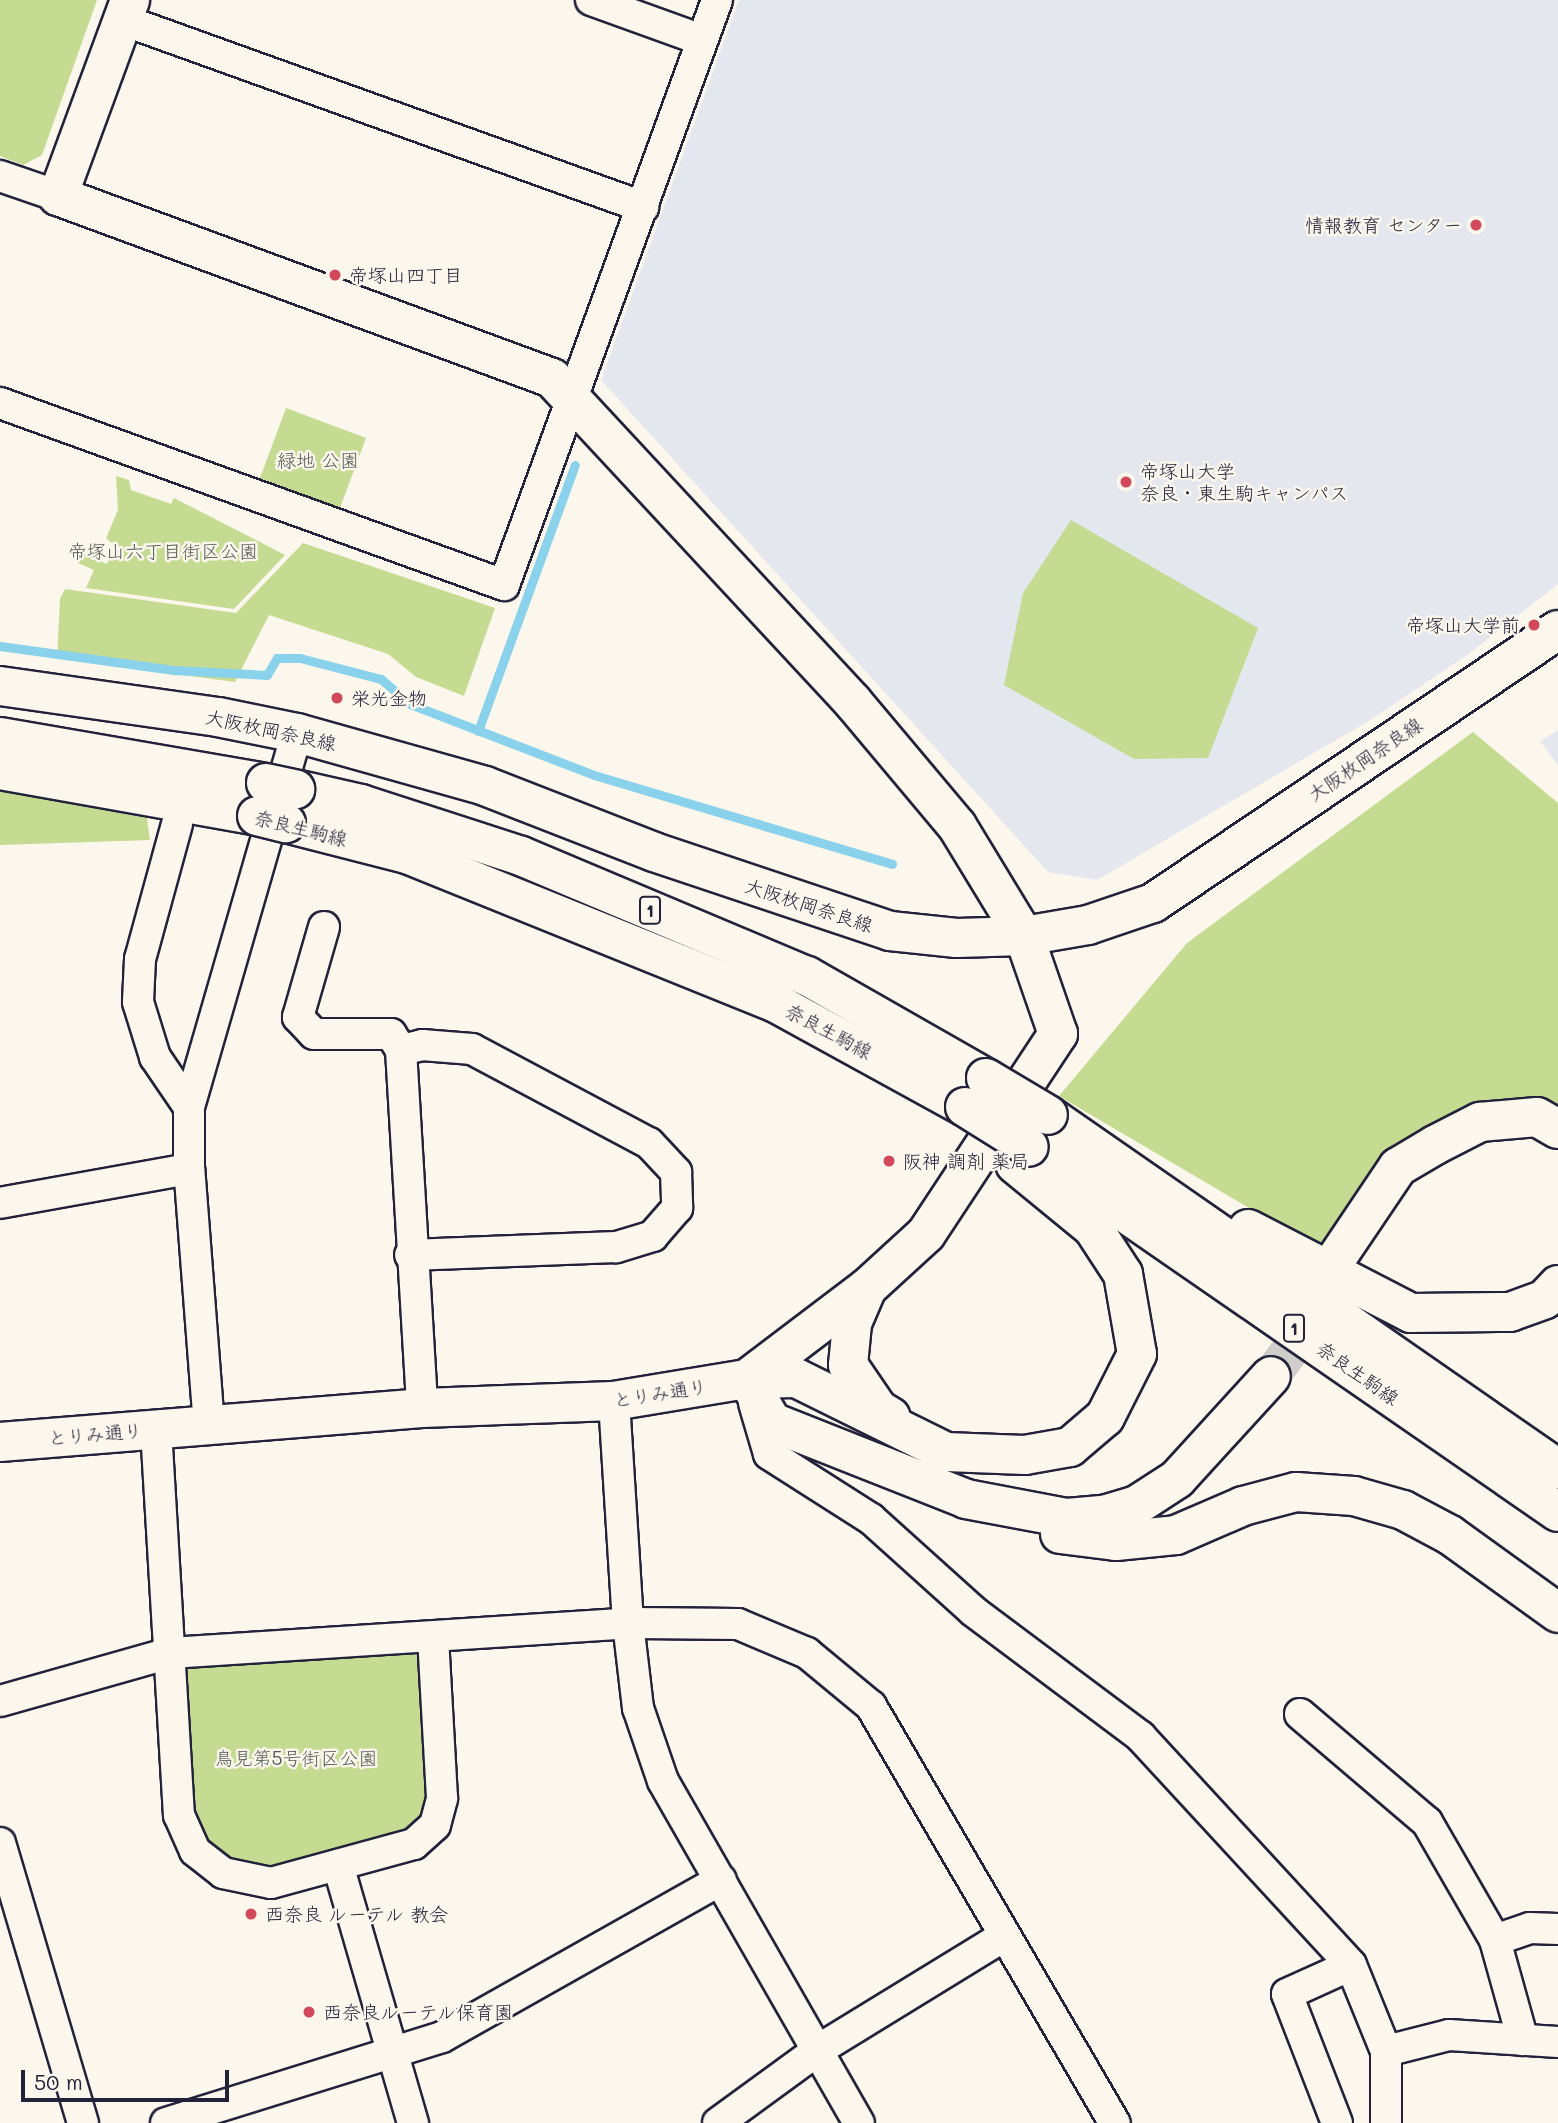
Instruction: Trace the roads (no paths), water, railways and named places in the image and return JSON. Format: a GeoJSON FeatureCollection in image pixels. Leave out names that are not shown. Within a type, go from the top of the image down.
{"type":"FeatureCollection","features":[{"type":"Feature","properties":{"kind":"main road"},"geometry":{"type":"LineString","coordinates":[[126,10],[58,196],[552,378],[572,396],[895,751],[957,826],[1024,936]]}},
{"type":"Feature","properties":{"kind":"main road","name":"大阪枚岡奈良線"},"geometry":{"type":"LineString","coordinates":[[0,686],[297,733],[485,786],[844,919],[890,931],[957,938],[1024,936],[1088,925],[1153,903],[1558,630]]}},
{"type":"Feature","properties":{"kind":"main road","name":"奈良生駒線"},"geometry":{"type":"LineString","coordinates":[[0,737],[276,803],[776,1003],[968,1103],[1558,1469]]}},
{"type":"Feature","properties":{"kind":"main road","name":"奈良生駒線"},"geometry":{"type":"LineString","coordinates":[[0,770],[276,803],[361,804],[546,867],[807,976],[968,1103]]}},
{"type":"Feature","properties":{"kind":"main road","name":"とりみ通り"},"geometry":{"type":"LineString","coordinates":[[0,1442],[422,1408],[614,1401],[747,1379],[867,1288],[926,1234],[1058,1034],[1024,936]]}},
{"type":"Feature","properties":{"kind":"main road"},"geometry":{"type":"LineString","coordinates":[[968,1103],[1031,1142],[1265,1239],[1411,1313],[1510,1312],[1545,1299],[1558,1285]]}},
{"type":"Feature","properties":{"kind":"main road"},"geometry":{"type":"LineString","coordinates":[[1558,1129],[1537,1117],[1480,1122],[1398,1167],[1344,1263],[1403,1189],[1484,1143],[1535,1142],[1558,1158]]}},
{"type":"Feature","properties":{"kind":"main road"},"geometry":{"type":"LineString","coordinates":[[867,1288],[852,1324],[848,1365],[878,1409],[946,1452],[1025,1455],[1070,1447],[1105,1417],[1137,1354],[1123,1274],[1031,1142]]}},
{"type":"Feature","properties":{"kind":"main road","name":"奈良生駒線"},"geometry":{"type":"LineString","coordinates":[[1031,1142],[1558,1512]]}},
{"type":"Feature","properties":{"kind":"main road"},"geometry":{"type":"LineString","coordinates":[[966,1499],[1067,1518],[1104,1515],[1137,1505],[1177,1479],[1266,1373],[1193,1448],[1161,1473],[1102,1496],[1076,1497],[1022,1488],[796,1378],[747,1379],[772,1422],[966,1499],[1025,1526],[1116,1541],[1176,1535],[1243,1506],[1296,1492],[1354,1496],[1403,1510],[1450,1535],[1558,1613]]}},
{"type":"Feature","properties":{"kind":"street"},"geometry":{"type":"LineString","coordinates":[[591,0],[702,40]]}},
{"type":"Feature","properties":{"kind":"street"},"geometry":{"type":"LineString","coordinates":[[0,403],[504,585],[717,0]]}},
{"type":"Feature","properties":{"kind":"street"},"geometry":{"type":"LineString","coordinates":[[126,10],[643,207]]}},
{"type":"Feature","properties":{"kind":"street"},"geometry":{"type":"LineString","coordinates":[[0,176],[58,196]]}},
{"type":"Feature","properties":{"kind":"street"},"geometry":{"type":"LineString","coordinates":[[209,1426],[189,1169],[189,1107],[297,733]]}},
{"type":"Feature","properties":{"kind":"street"},"geometry":{"type":"LineString","coordinates":[[177,824],[140,959],[138,1002],[155,1057],[189,1107]]}},
{"type":"Feature","properties":{"kind":"street"},"geometry":{"type":"LineString","coordinates":[[324,927],[298,1017],[314,1034],[391,1034],[401,1050],[422,1408]]}},
{"type":"Feature","properties":{"kind":"street"},"geometry":{"type":"LineString","coordinates":[[401,1050],[422,1045],[472,1049],[649,1143],[676,1172],[677,1208],[653,1236],[616,1247],[411,1255]]}},
{"type":"Feature","properties":{"kind":"street"},"geometry":{"type":"LineString","coordinates":[[0,1203],[189,1169]]}},
{"type":"Feature","properties":{"kind":"street"},"geometry":{"type":"LineString","coordinates":[[747,1379],[769,1454],[871,1519],[973,1611],[1140,1736],[1352,1965],[1385,2051],[1386,2123]]}},
{"type":"Feature","properties":{"kind":"street"},"geometry":{"type":"LineString","coordinates":[[614,1401],[628,1623],[638,1708],[663,1781],[859,2123]]}},
{"type":"Feature","properties":{"kind":"street"},"geometry":{"type":"LineString","coordinates":[[156,1429],[179,1815],[195,1851],[222,1873],[271,1882],[414,1844],[435,1825],[442,1798],[433,1637]]}},
{"type":"Feature","properties":{"kind":"street"},"geometry":{"type":"LineString","coordinates":[[0,1701],[170,1653],[628,1623],[738,1624],[818,1662],[871,1706],[916,1776],[1004,1936],[1115,2123]]}},
{"type":"Feature","properties":{"kind":"street"},"geometry":{"type":"LineString","coordinates":[[1300,1714],[1427,1822],[1495,1940],[1523,2040]]}},
{"type":"Feature","properties":{"kind":"street"},"geometry":{"type":"LineString","coordinates":[[0,1843],[83,2123]]}},
{"type":"Feature","properties":{"kind":"street"},"geometry":{"type":"LineString","coordinates":[[338,1865],[413,2123]]}},
{"type":"Feature","properties":{"kind":"street"},"geometry":{"type":"LineString","coordinates":[[166,2123],[393,2056],[442,2038],[722,1880]]}},
{"type":"Feature","properties":{"kind":"street"},"geometry":{"type":"LineString","coordinates":[[1495,1940],[1530,1928],[1558,1929]]}},
{"type":"Feature","properties":{"kind":"street"},"geometry":{"type":"LineString","coordinates":[[718,2123],[818,2050],[1004,1936]]}},
{"type":"Feature","properties":{"kind":"street"},"geometry":{"type":"LineString","coordinates":[[1337,2123],[1287,1994],[1352,1965]]}},
{"type":"Feature","properties":{"kind":"street"},"geometry":{"type":"LineString","coordinates":[[1385,2051],[1449,2035],[1558,2042]]}},
{"type":"Feature","properties":{"kind":"waterway"},"geometry":{"type":"LineString","coordinates":[[478,731],[575,465]]}},
{"type":"Feature","properties":{"kind":"waterway"},"geometry":{"type":"LineString","coordinates":[[0,646],[173,670],[267,675],[277,658],[300,658],[381,679],[410,704],[594,775],[892,864]]}},
{"type":"Feature","properties":{"kind":"tunnel"},"geometry":{"type":"LineString","coordinates":[[1271,1376],[1322,1308]]}},
{"type":"Feature","properties":{"kind":"place","name":"情報教育 センター"},"geometry":{"type":"Point","coordinates":[1476,225]}},
{"type":"Feature","properties":{"kind":"place","name":"帝塚山四丁目"},"geometry":{"type":"Point","coordinates":[335,275]}},
{"type":"Feature","properties":{"kind":"place","name":"帝塚山大学 奈良・東生駒キャンパス"},"geometry":{"type":"Point","coordinates":[1126,482]}},
{"type":"Feature","properties":{"kind":"place","name":"帝塚山大学前"},"geometry":{"type":"Point","coordinates":[1534,625]}},
{"type":"Feature","properties":{"kind":"place","name":"栄光金物"},"geometry":{"type":"Point","coordinates":[337,698]}},
{"type":"Feature","properties":{"kind":"place","name":"阪神 調剤 薬局"},"geometry":{"type":"Point","coordinates":[889,1161]}},
{"type":"Feature","properties":{"kind":"place","name":"西奈良 ルーテル 教会"},"geometry":{"type":"Point","coordinates":[251,1914]}},
{"type":"Feature","properties":{"kind":"place","name":"西奈良ルーテル保育園"},"geometry":{"type":"Point","coordinates":[309,2012]}},
{"type":"Feature","properties":{"kind":"park label","name":"緑地 公園"},"geometry":{"type":"Point","coordinates":[318,460]}},
{"type":"Feature","properties":{"kind":"park label","name":"帝塚山六丁目街区公園"},"geometry":{"type":"Point","coordinates":[163,551]}},
{"type":"Feature","properties":{"kind":"park label","name":"鳥見第5号街区公園"},"geometry":{"type":"Point","coordinates":[296,1758]}}]}
